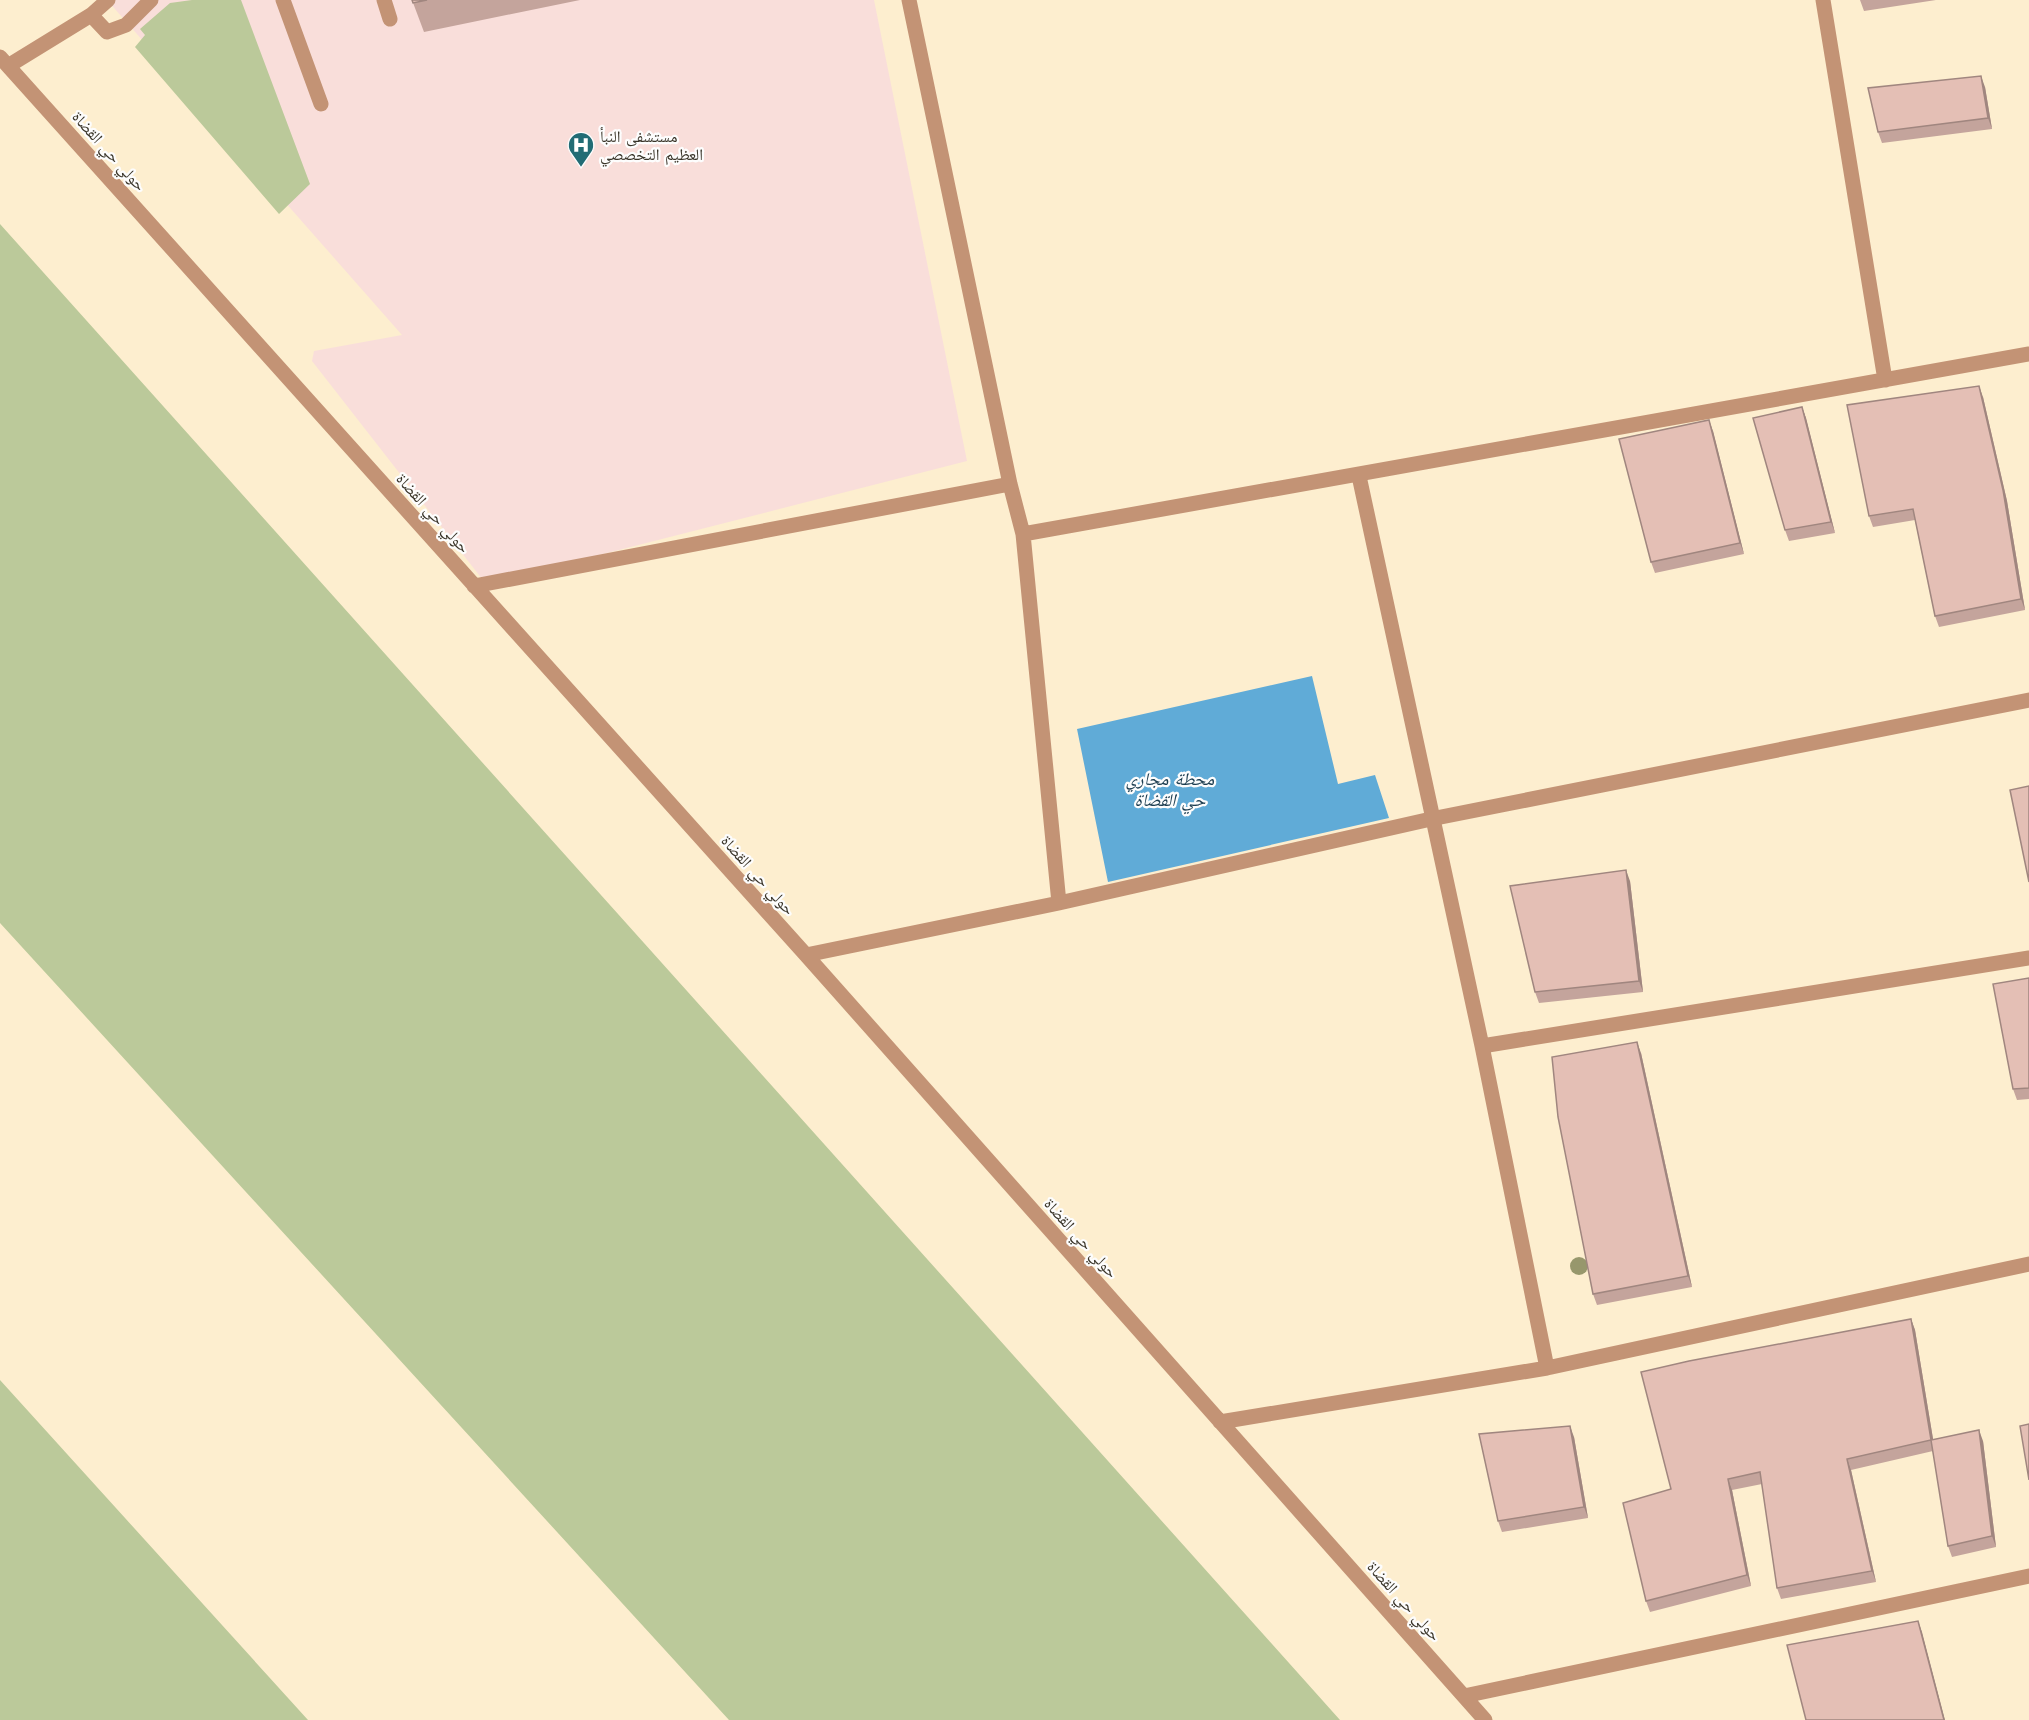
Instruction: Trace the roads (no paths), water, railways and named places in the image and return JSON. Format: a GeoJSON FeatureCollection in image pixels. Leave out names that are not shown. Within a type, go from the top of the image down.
{"type":"FeatureCollection","features":[{"type":"Feature","properties":{"kind":"street"},"geometry":{"type":"LineString","coordinates":[[4,61],[91,15],[108,0]]}},
{"type":"Feature","properties":{"kind":"street"},"geometry":{"type":"LineString","coordinates":[[91,15],[107,32],[126,25],[151,0]]}},
{"type":"Feature","properties":{"kind":"street"},"geometry":{"type":"LineString","coordinates":[[283,0],[321,104]]}},
{"type":"Feature","properties":{"kind":"street"},"geometry":{"type":"LineString","coordinates":[[384,0],[390,19]]}},
{"type":"Feature","properties":{"kind":"street"},"geometry":{"type":"LineString","coordinates":[[909,0],[1010,484],[1023,534],[1059,903]]}},
{"type":"Feature","properties":{"kind":"street"},"geometry":{"type":"LineString","coordinates":[[1823,0],[1885,380]]}},
{"type":"Feature","properties":{"kind":"street","name":"حولي حي القضاة"},"geometry":{"type":"LineString","coordinates":[[4,61],[806,956],[1485,1720]]}},
{"type":"Feature","properties":{"kind":"street"},"geometry":{"type":"LineString","coordinates":[[1023,534],[1359,476],[2029,354]]}},
{"type":"Feature","properties":{"kind":"street"},"geometry":{"type":"LineString","coordinates":[[1359,476],[1431,819],[1482,1046],[1547,1368]]}},
{"type":"Feature","properties":{"kind":"street"},"geometry":{"type":"LineString","coordinates":[[474,586],[1010,484]]}},
{"type":"Feature","properties":{"kind":"street"},"geometry":{"type":"LineString","coordinates":[[806,956],[1059,903],[1431,819],[2029,700]]}},
{"type":"Feature","properties":{"kind":"street"},"geometry":{"type":"LineString","coordinates":[[1482,1046],[2029,958]]}},
{"type":"Feature","properties":{"kind":"street"},"geometry":{"type":"LineString","coordinates":[[1220,1422],[1547,1368],[2029,1264]]}},
{"type":"Feature","properties":{"kind":"street"},"geometry":{"type":"LineString","coordinates":[[1464,1696],[2029,1576]]}},
{"type":"Feature","properties":{"kind":"water","name":"محطة مجاري حي القضاة"},"geometry":{"type":"Polygon","coordinates":[[[1312,676],[1338,784],[1375,775],[1389,818],[1108,882],[1077,729],[1312,676]]]}},
{"type":"Feature","properties":{"kind":"place","name":"مستشفى النبأ العظيم التخصصي"},"geometry":{"type":"Point","coordinates":[581,168]}}]}
